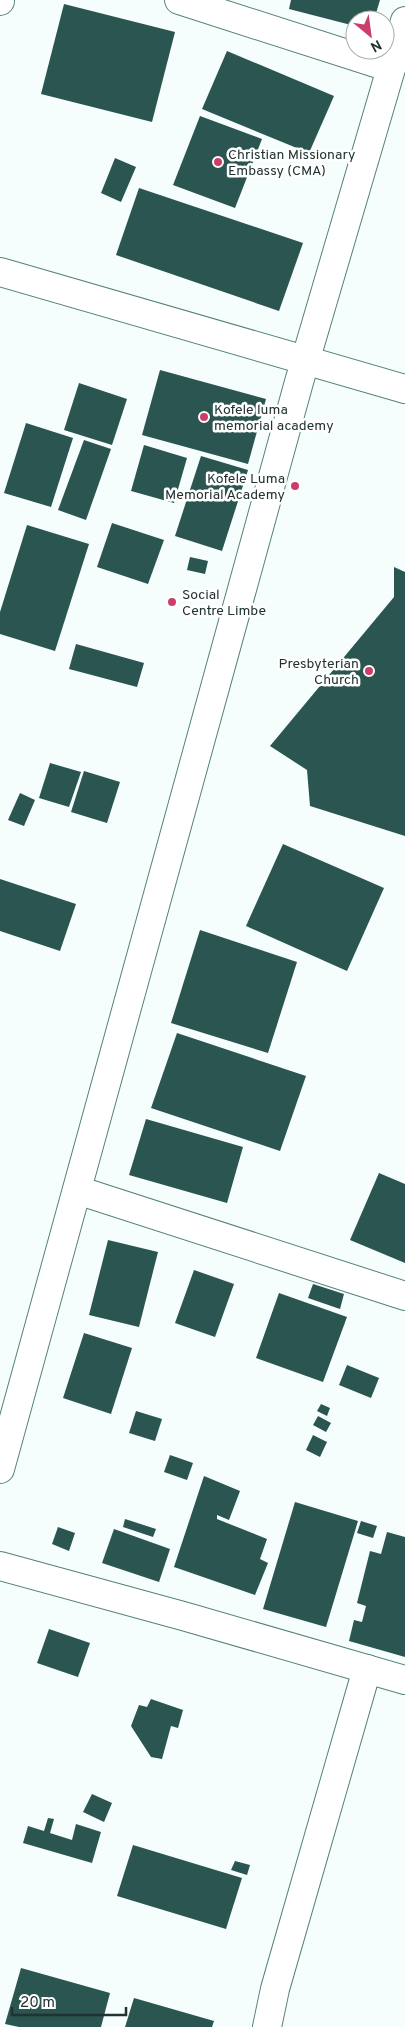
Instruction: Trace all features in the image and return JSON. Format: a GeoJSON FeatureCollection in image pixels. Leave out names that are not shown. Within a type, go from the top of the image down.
{"type":"FeatureCollection","features":[{"type":"Feature","properties":{"kind":"street"},"geometry":{"type":"LineString","coordinates":[[179,0],[391,68]]}},
{"type":"Feature","properties":{"kind":"street"},"geometry":{"type":"LineString","coordinates":[[0,1469],[306,360],[405,21]]}},
{"type":"Feature","properties":{"kind":"street"},"geometry":{"type":"LineString","coordinates":[[0,272],[405,390]]}},
{"type":"Feature","properties":{"kind":"street"},"geometry":{"type":"LineString","coordinates":[[77,1190],[405,1296]]}},
{"type":"Feature","properties":{"kind":"street"},"geometry":{"type":"LineString","coordinates":[[0,1566],[405,1680]]}},
{"type":"Feature","properties":{"kind":"street"},"geometry":{"type":"LineString","coordinates":[[267,2027],[275,1989],[366,1669]]}},
{"type":"Feature","properties":{"kind":"building"},"geometry":{"type":"Polygon","coordinates":[[[291,0],[380,0],[377,10],[345,10],[345,23],[289,9],[291,0]]]}},
{"type":"Feature","properties":{"kind":"building"},"geometry":{"type":"Polygon","coordinates":[[[64,4],[175,32],[152,122],[41,94],[64,4]]]}},
{"type":"Feature","properties":{"kind":"building"},"geometry":{"type":"Polygon","coordinates":[[[227,51],[334,96],[309,153],[202,109],[227,51]]]}},
{"type":"Feature","properties":{"kind":"building","name":"Christian Missionary Embassy (CMA)"},"geometry":{"type":"Polygon","coordinates":[[[200,116],[262,139],[235,208],[173,185],[200,116]]]}},
{"type":"Feature","properties":{"kind":"building"},"geometry":{"type":"Polygon","coordinates":[[[115,158],[136,167],[121,202],[101,193],[115,158]]]}},
{"type":"Feature","properties":{"kind":"building"},"geometry":{"type":"Polygon","coordinates":[[[139,188],[303,243],[279,311],[116,255],[139,188]]]}},
{"type":"Feature","properties":{"kind":"building","name":"Kofele luma memorial academy"},"geometry":{"type":"Polygon","coordinates":[[[160,370],[266,399],[248,464],[142,435],[160,370]]]}},
{"type":"Feature","properties":{"kind":"building"},"geometry":{"type":"Polygon","coordinates":[[[79,383],[127,399],[112,445],[64,430],[79,383]]]}},
{"type":"Feature","properties":{"kind":"building"},"geometry":{"type":"Polygon","coordinates":[[[26,423],[73,438],[51,507],[4,493],[26,423]]]}},
{"type":"Feature","properties":{"kind":"building"},"geometry":{"type":"Polygon","coordinates":[[[84,440],[111,449],[86,520],[58,510],[84,440]]]}},
{"type":"Feature","properties":{"kind":"building"},"geometry":{"type":"Polygon","coordinates":[[[144,445],[187,458],[174,503],[131,491],[144,445]]]}},
{"type":"Feature","properties":{"kind":"building"},"geometry":{"type":"Polygon","coordinates":[[[201,456],[248,470],[222,551],[175,536],[201,456]]]}},
{"type":"Feature","properties":{"kind":"building"},"geometry":{"type":"Polygon","coordinates":[[[112,523],[164,540],[148,584],[97,567],[112,523]]]}},
{"type":"Feature","properties":{"kind":"building"},"geometry":{"type":"Polygon","coordinates":[[[27,525],[89,544],[55,651],[0,634],[0,612],[27,525]]]}},
{"type":"Feature","properties":{"kind":"building"},"geometry":{"type":"Polygon","coordinates":[[[190,557],[208,561],[205,574],[187,570],[190,557]]]}},
{"type":"Feature","properties":{"kind":"building","name":"Presbyterian Church"},"geometry":{"type":"Polygon","coordinates":[[[394,567],[405,572],[405,836],[310,806],[307,770],[270,746],[394,597],[394,567]]]}},
{"type":"Feature","properties":{"kind":"building"},"geometry":{"type":"Polygon","coordinates":[[[76,644],[144,663],[137,687],[69,669],[76,644]]]}},
{"type":"Feature","properties":{"kind":"building"},"geometry":{"type":"Polygon","coordinates":[[[50,763],[81,772],[69,807],[39,798],[50,763]]]}},
{"type":"Feature","properties":{"kind":"building"},"geometry":{"type":"Polygon","coordinates":[[[84,771],[120,782],[107,823],[71,812],[84,771]]]}},
{"type":"Feature","properties":{"kind":"building"},"geometry":{"type":"Polygon","coordinates":[[[20,793],[35,800],[24,826],[8,820],[20,793]]]}},
{"type":"Feature","properties":{"kind":"building"},"geometry":{"type":"Polygon","coordinates":[[[283,844],[384,888],[347,971],[246,926],[283,844]]]}},
{"type":"Feature","properties":{"kind":"building"},"geometry":{"type":"Polygon","coordinates":[[[0,879],[76,904],[60,951],[0,931],[0,879]]]}},
{"type":"Feature","properties":{"kind":"building"},"geometry":{"type":"Polygon","coordinates":[[[200,930],[297,962],[268,1053],[171,1023],[200,930]]]}},
{"type":"Feature","properties":{"kind":"building"},"geometry":{"type":"Polygon","coordinates":[[[177,1033],[306,1076],[280,1151],[151,1108],[177,1033]]]}},
{"type":"Feature","properties":{"kind":"building"},"geometry":{"type":"Polygon","coordinates":[[[146,1119],[243,1147],[227,1203],[129,1175],[146,1119]]]}},
{"type":"Feature","properties":{"kind":"building"},"geometry":{"type":"Polygon","coordinates":[[[379,1173],[405,1184],[405,1263],[350,1240],[379,1173]]]}},
{"type":"Feature","properties":{"kind":"building"},"geometry":{"type":"Polygon","coordinates":[[[108,1240],[158,1252],[139,1327],[89,1315],[108,1240]]]}},
{"type":"Feature","properties":{"kind":"building"},"geometry":{"type":"Polygon","coordinates":[[[194,1270],[234,1284],[215,1337],[175,1323],[194,1270]]]}},
{"type":"Feature","properties":{"kind":"building"},"geometry":{"type":"Polygon","coordinates":[[[313,1284],[344,1294],[340,1309],[308,1298],[313,1284]]]}},
{"type":"Feature","properties":{"kind":"building"},"geometry":{"type":"Polygon","coordinates":[[[279,1293],[347,1317],[323,1382],[256,1358],[279,1293]]]}},
{"type":"Feature","properties":{"kind":"building"},"geometry":{"type":"Polygon","coordinates":[[[84,1333],[132,1348],[111,1414],[63,1398],[84,1333]]]}},
{"type":"Feature","properties":{"kind":"building"},"geometry":{"type":"Polygon","coordinates":[[[347,1365],[379,1378],[371,1398],[339,1385],[347,1365]]]}},
{"type":"Feature","properties":{"kind":"building"},"geometry":{"type":"Polygon","coordinates":[[[321,1404],[330,1408],[327,1416],[317,1411],[321,1404]]]}},
{"type":"Feature","properties":{"kind":"building"},"geometry":{"type":"Polygon","coordinates":[[[136,1411],[162,1419],[155,1441],[129,1433],[136,1411]]]}},
{"type":"Feature","properties":{"kind":"building"},"geometry":{"type":"Polygon","coordinates":[[[318,1416],[331,1423],[326,1432],[313,1425],[318,1416]]]}},
{"type":"Feature","properties":{"kind":"building"},"geometry":{"type":"Polygon","coordinates":[[[313,1435],[327,1442],[320,1457],[306,1450],[313,1435]]]}},
{"type":"Feature","properties":{"kind":"building"},"geometry":{"type":"Polygon","coordinates":[[[170,1455],[193,1463],[187,1480],[164,1472],[170,1455]]]}},
{"type":"Feature","properties":{"kind":"building"},"geometry":{"type":"Polygon","coordinates":[[[204,1476],[240,1491],[229,1520],[217,1515],[217,1519],[267,1539],[260,1559],[268,1563],[255,1595],[174,1567],[204,1476]]]}},
{"type":"Feature","properties":{"kind":"building"},"geometry":{"type":"Polygon","coordinates":[[[295,1502],[358,1521],[326,1627],[263,1609],[295,1502]]]}},
{"type":"Feature","properties":{"kind":"building"},"geometry":{"type":"Polygon","coordinates":[[[125,1519],[156,1529],[153,1537],[123,1527],[125,1519]]]}},
{"type":"Feature","properties":{"kind":"building"},"geometry":{"type":"Polygon","coordinates":[[[361,1521],[377,1526],[373,1538],[357,1533],[361,1521]]]}},
{"type":"Feature","properties":{"kind":"building"},"geometry":{"type":"Polygon","coordinates":[[[58,1527],[75,1533],[69,1551],[52,1544],[58,1527]]]}},
{"type":"Feature","properties":{"kind":"building"},"geometry":{"type":"Polygon","coordinates":[[[114,1529],[170,1549],[159,1582],[102,1563],[114,1529]]]}},
{"type":"Feature","properties":{"kind":"building"},"geometry":{"type":"Polygon","coordinates":[[[387,1532],[405,1537],[405,1657],[349,1641],[354,1620],[362,1622],[366,1606],[357,1603],[370,1551],[381,1554],[387,1532]]]}},
{"type":"Feature","properties":{"kind":"building"},"geometry":{"type":"Polygon","coordinates":[[[49,1629],[90,1643],[78,1677],[37,1663],[49,1629]]]}},
{"type":"Feature","properties":{"kind":"building"},"geometry":{"type":"Polygon","coordinates":[[[151,1699],[183,1710],[178,1728],[171,1726],[162,1759],[151,1757],[131,1726],[139,1705],[147,1707],[151,1699]]]}},
{"type":"Feature","properties":{"kind":"building"},"geometry":{"type":"Polygon","coordinates":[[[92,1794],[112,1803],[104,1822],[83,1812],[92,1794]]]}},
{"type":"Feature","properties":{"kind":"building"},"geometry":{"type":"Polygon","coordinates":[[[48,1818],[54,1819],[50,1833],[72,1840],[76,1824],[101,1832],[92,1863],[23,1843],[28,1826],[44,1831],[48,1818]]]}},
{"type":"Feature","properties":{"kind":"building"},"geometry":{"type":"Polygon","coordinates":[[[133,1845],[242,1878],[226,1929],[117,1896],[133,1845]]]}},
{"type":"Feature","properties":{"kind":"building"},"geometry":{"type":"Polygon","coordinates":[[[235,1861],[250,1865],[247,1875],[231,1870],[235,1861]]]}},
{"type":"Feature","properties":{"kind":"building"},"geometry":{"type":"Polygon","coordinates":[[[21,1968],[110,1993],[101,2027],[19,2027],[5,2024],[21,1968]]]}},
{"type":"Feature","properties":{"kind":"building"},"geometry":{"type":"Polygon","coordinates":[[[134,1998],[214,2021],[212,2027],[125,2027],[134,1998]]]}},
{"type":"Feature","properties":{"kind":"place","name":"Christian Missionary Embassy (CMA)"},"geometry":{"type":"Point","coordinates":[218,162]}},
{"type":"Feature","properties":{"kind":"place","name":"Kofele luma memorial academy"},"geometry":{"type":"Point","coordinates":[204,417]}},
{"type":"Feature","properties":{"kind":"place","name":"Kofele Luma Memorial Academy"},"geometry":{"type":"Point","coordinates":[295,486]}},
{"type":"Feature","properties":{"kind":"place","name":"Social Centre Limbe"},"geometry":{"type":"Point","coordinates":[172,602]}},
{"type":"Feature","properties":{"kind":"place","name":"Presbyterian Church"},"geometry":{"type":"Point","coordinates":[369,671]}}]}
